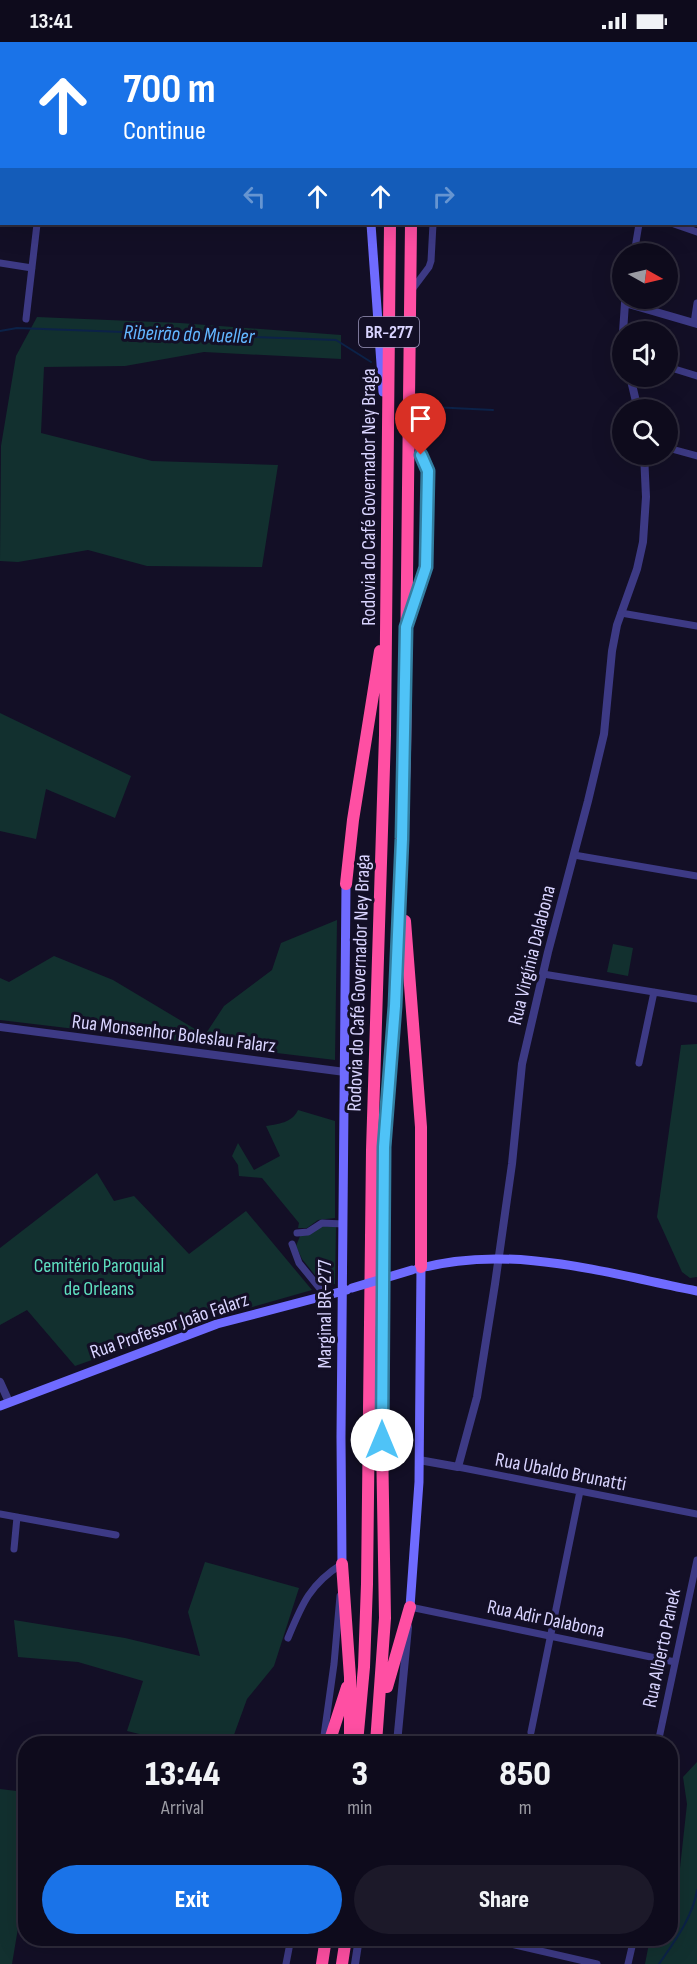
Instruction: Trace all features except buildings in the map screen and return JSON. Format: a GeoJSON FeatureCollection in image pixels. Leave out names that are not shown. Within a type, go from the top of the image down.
{"type":"FeatureCollection","features":[{"type":"Feature","properties":{"kind":"highway","name":"Rodovia do Café Governador Ney Braga"},"geometry":{"type":"LineString","coordinates":[[358,1736],[364,1667],[367,1584],[372,1150],[387,611],[390,225]]}},
{"type":"Feature","properties":{"kind":"highway","name":"Rodovia do Café Governador Ney Braga"},"geometry":{"type":"LineString","coordinates":[[377,1736],[385,1618],[382,1417],[384,1147],[395,1006],[405,754],[411,225]]}},
{"type":"Feature","properties":{"kind":"highway"},"geometry":{"type":"LineString","coordinates":[[346,884],[353,820],[387,611]]}},
{"type":"Feature","properties":{"kind":"highway"},"geometry":{"type":"LineString","coordinates":[[401,872],[421,1127],[416,1269]]}},
{"type":"Feature","properties":{"kind":"highway"},"geometry":{"type":"LineString","coordinates":[[342,1564],[350,1677],[350,1736]]}},
{"type":"Feature","properties":{"kind":"highway"},"geometry":{"type":"LineString","coordinates":[[380,1711],[410,1607]]}},
{"type":"Feature","properties":{"kind":"highway"},"geometry":{"type":"LineString","coordinates":[[331,1736],[350,1677]]}},
{"type":"Feature","properties":{"kind":"highway"},"geometry":{"type":"LineString","coordinates":[[322,1964],[325,1946]]}},
{"type":"Feature","properties":{"kind":"highway"},"geometry":{"type":"LineString","coordinates":[[342,1964],[345,1946]]}},
{"type":"Feature","properties":{"kind":"main road"},"geometry":{"type":"LineString","coordinates":[[371,225],[388,441]]}},
{"type":"Feature","properties":{"kind":"main road","name":"Marginal BR-277"},"geometry":{"type":"LineString","coordinates":[[342,1564],[347,1289],[343,1224],[346,884]]}},
{"type":"Feature","properties":{"kind":"main road","name":"Rua Professor João Falarz"},"geometry":{"type":"LineString","coordinates":[[5,1404],[217,1324],[326,1296],[416,1269],[463,1260],[499,1257],[542,1261],[697,1291]]}},
{"type":"Feature","properties":{"kind":"main road"},"geometry":{"type":"LineString","coordinates":[[410,1607],[419,1460],[416,1269]]}},
{"type":"Feature","properties":{"kind":"street"},"geometry":{"type":"LineString","coordinates":[[26,319],[37,225]]}},
{"type":"Feature","properties":{"kind":"street"},"geometry":{"type":"LineString","coordinates":[[410,293],[429,267],[433,225]]}},
{"type":"Feature","properties":{"kind":"street"},"geometry":{"type":"LineString","coordinates":[[636,243],[639,225]]}},
{"type":"Feature","properties":{"kind":"street"},"geometry":{"type":"LineString","coordinates":[[677,225],[697,232]]}},
{"type":"Feature","properties":{"kind":"street"},"geometry":{"type":"LineString","coordinates":[[0,263],[32,268]]}},
{"type":"Feature","properties":{"kind":"street"},"geometry":{"type":"LineString","coordinates":[[651,309],[695,323],[697,303]]}},
{"type":"Feature","properties":{"kind":"street"},"geometry":{"type":"LineString","coordinates":[[678,370],[697,376]]}},
{"type":"Feature","properties":{"kind":"street"},"geometry":{"type":"LineString","coordinates":[[406,627],[426,567],[428,471],[408,425]]}},
{"type":"Feature","properties":{"kind":"street"},"geometry":{"type":"LineString","coordinates":[[678,451],[697,456]]}},
{"type":"Feature","properties":{"kind":"street","name":"Rua Virgínia Dalabona"},"geometry":{"type":"LineString","coordinates":[[458,1467],[477,1397],[512,1164],[521,1072],[543,974],[604,734],[614,639],[637,569],[643,542],[646,496],[645,465]]}},
{"type":"Feature","properties":{"kind":"street"},"geometry":{"type":"LineString","coordinates":[[621,613],[697,626]]}},
{"type":"Feature","properties":{"kind":"street"},"geometry":{"type":"LineString","coordinates":[[574,855],[697,876]]}},
{"type":"Feature","properties":{"kind":"street"},"geometry":{"type":"LineString","coordinates":[[543,974],[697,999]]}},
{"type":"Feature","properties":{"kind":"street"},"geometry":{"type":"LineString","coordinates":[[639,1063],[654,992]]}},
{"type":"Feature","properties":{"kind":"street","name":"Rua Monsenhor Boleslau Falarz"},"geometry":{"type":"LineString","coordinates":[[0,1027],[345,1071]]}},
{"type":"Feature","properties":{"kind":"street"},"geometry":{"type":"LineString","coordinates":[[297,1233],[308,1232],[322,1223],[343,1224]]}},
{"type":"Feature","properties":{"kind":"street"},"geometry":{"type":"LineString","coordinates":[[292,1244],[299,1263],[326,1296]]}},
{"type":"Feature","properties":{"kind":"street"},"geometry":{"type":"LineString","coordinates":[[0,1382],[5,1404]]}},
{"type":"Feature","properties":{"kind":"street","name":"Rua Ubaldo Brunatti"},"geometry":{"type":"LineString","coordinates":[[419,1460],[697,1514]]}},
{"type":"Feature","properties":{"kind":"street"},"geometry":{"type":"LineString","coordinates":[[531,1732],[580,1491]]}},
{"type":"Feature","properties":{"kind":"street"},"geometry":{"type":"LineString","coordinates":[[0,1514],[116,1535]]}},
{"type":"Feature","properties":{"kind":"street"},"geometry":{"type":"LineString","coordinates":[[14,1549],[17,1516]]}},
{"type":"Feature","properties":{"kind":"street","name":"Rua Alberto Panek"},"geometry":{"type":"LineString","coordinates":[[659,1736],[697,1560]]}},
{"type":"Feature","properties":{"kind":"street"},"geometry":{"type":"LineString","coordinates":[[288,1638],[312,1588],[329,1572],[342,1564]]}},
{"type":"Feature","properties":{"kind":"street","name":"Marginal BR-277"},"geometry":{"type":"LineString","coordinates":[[324,1736],[334,1664],[342,1564]]}},
{"type":"Feature","properties":{"kind":"street"},"geometry":{"type":"LineString","coordinates":[[398,1736],[410,1607]]}},
{"type":"Feature","properties":{"kind":"street","name":"Rua Adir Dalabona"},"geometry":{"type":"LineString","coordinates":[[410,1607],[675,1662]]}},
{"type":"Feature","properties":{"kind":"street"},"geometry":{"type":"LineString","coordinates":[[286,1964],[289,1946]]}},
{"type":"Feature","properties":{"kind":"street"},"geometry":{"type":"LineString","coordinates":[[355,1964],[358,1946]]}},
{"type":"Feature","properties":{"kind":"street"},"geometry":{"type":"LineString","coordinates":[[518,1946],[597,1964]]}},
{"type":"Feature","properties":{"kind":"street"},"geometry":{"type":"LineString","coordinates":[[628,1964],[632,1946]]}},
{"type":"Feature","properties":{"kind":"green space"},"geometry":{"type":"Polygon","coordinates":[[[37,317],[180,323],[341,335],[341,359],[204,352],[125,366],[44,367],[41,433],[152,461],[278,465],[262,567],[147,566],[88,550],[18,562],[0,561],[1,446],[16,356],[37,317]]]}},
{"type":"Feature","properties":{"kind":"green space"},"geometry":{"type":"Polygon","coordinates":[[[0,713],[131,776],[115,818],[46,789],[36,839],[0,831],[0,713]]]}},
{"type":"Feature","properties":{"kind":"green space"},"geometry":{"type":"Polygon","coordinates":[[[337,920],[335,1060],[0,1020],[0,978],[9,982],[54,956],[113,980],[205,1035],[224,1006],[272,970],[281,943],[337,920]]]}},
{"type":"Feature","properties":{"kind":"green space"},"geometry":{"type":"Polygon","coordinates":[[[613,944],[633,948],[628,976],[607,972],[613,944]]]}},
{"type":"Feature","properties":{"kind":"green space"},"geometry":{"type":"Polygon","coordinates":[[[697,1044],[697,1277],[690,1278],[682,1272],[657,1217],[681,1045],[697,1044]]]}},
{"type":"Feature","properties":{"kind":"green space"},"geometry":{"type":"Polygon","coordinates":[[[298,1110],[335,1121],[335,1218],[318,1220],[307,1228],[298,1228],[299,1223],[262,1178],[239,1176],[238,1165],[232,1156],[238,1143],[254,1170],[280,1156],[266,1126],[292,1118],[298,1110]]]}},
{"type":"Feature","properties":{"kind":"green space","name":"Cemitério Paroquial de Orleans"},"geometry":{"type":"Polygon","coordinates":[[[97,1173],[114,1201],[134,1196],[189,1254],[246,1211],[312,1290],[196,1323],[75,1366],[27,1310],[0,1325],[0,1248],[97,1173]]]}},
{"type":"Feature","properties":{"kind":"green space"},"geometry":{"type":"Polygon","coordinates":[[[324,1225],[336,1226],[335,1284],[323,1285],[302,1259],[296,1246],[300,1236],[307,1235],[324,1225]]]}},
{"type":"Feature","properties":{"kind":"green space"},"geometry":{"type":"Polygon","coordinates":[[[205,1562],[299,1588],[274,1666],[247,1699],[234,1736],[147,1736],[127,1731],[143,1681],[78,1662],[18,1657],[14,1620],[125,1638],[200,1656],[188,1612],[205,1562]]]}},
{"type":"Feature","properties":{"kind":"green space"},"geometry":{"type":"Polygon","coordinates":[[[697,1762],[697,1964],[645,1964],[648,1946],[678,1946],[678,1879],[687,1804],[683,1777],[697,1762]]]}},
{"type":"Feature","properties":{"kind":"green space"},"geometry":{"type":"Polygon","coordinates":[[[0,1789],[18,1791],[18,1928],[12,1964],[0,1964],[0,1789]]]}},
{"type":"Feature","properties":{"kind":"waterway","name":"Ribeirão do Mueller"},"geometry":{"type":"LineString","coordinates":[[0,331],[17,328],[336,340],[371,362]]}},
{"type":"Feature","properties":{"kind":"waterway","name":"Ribeirão do Mueller"},"geometry":{"type":"LineString","coordinates":[[432,407],[493,410]]}},
{"type":"Feature","properties":{"kind":"waterway"},"geometry":{"type":"LineString","coordinates":[[678,1936],[691,1910],[697,1890]]}},
{"type":"Feature","properties":{"kind":"waterway"},"geometry":{"type":"LineString","coordinates":[[659,1964],[671,1946]]}},
{"type":"Feature","properties":{"kind":"route"},"geometry":{"type":"LineString","coordinates":[[382,1440],[385,1118],[395,1006],[405,754],[406,627],[426,567],[428,471],[421,455]]}}]}
